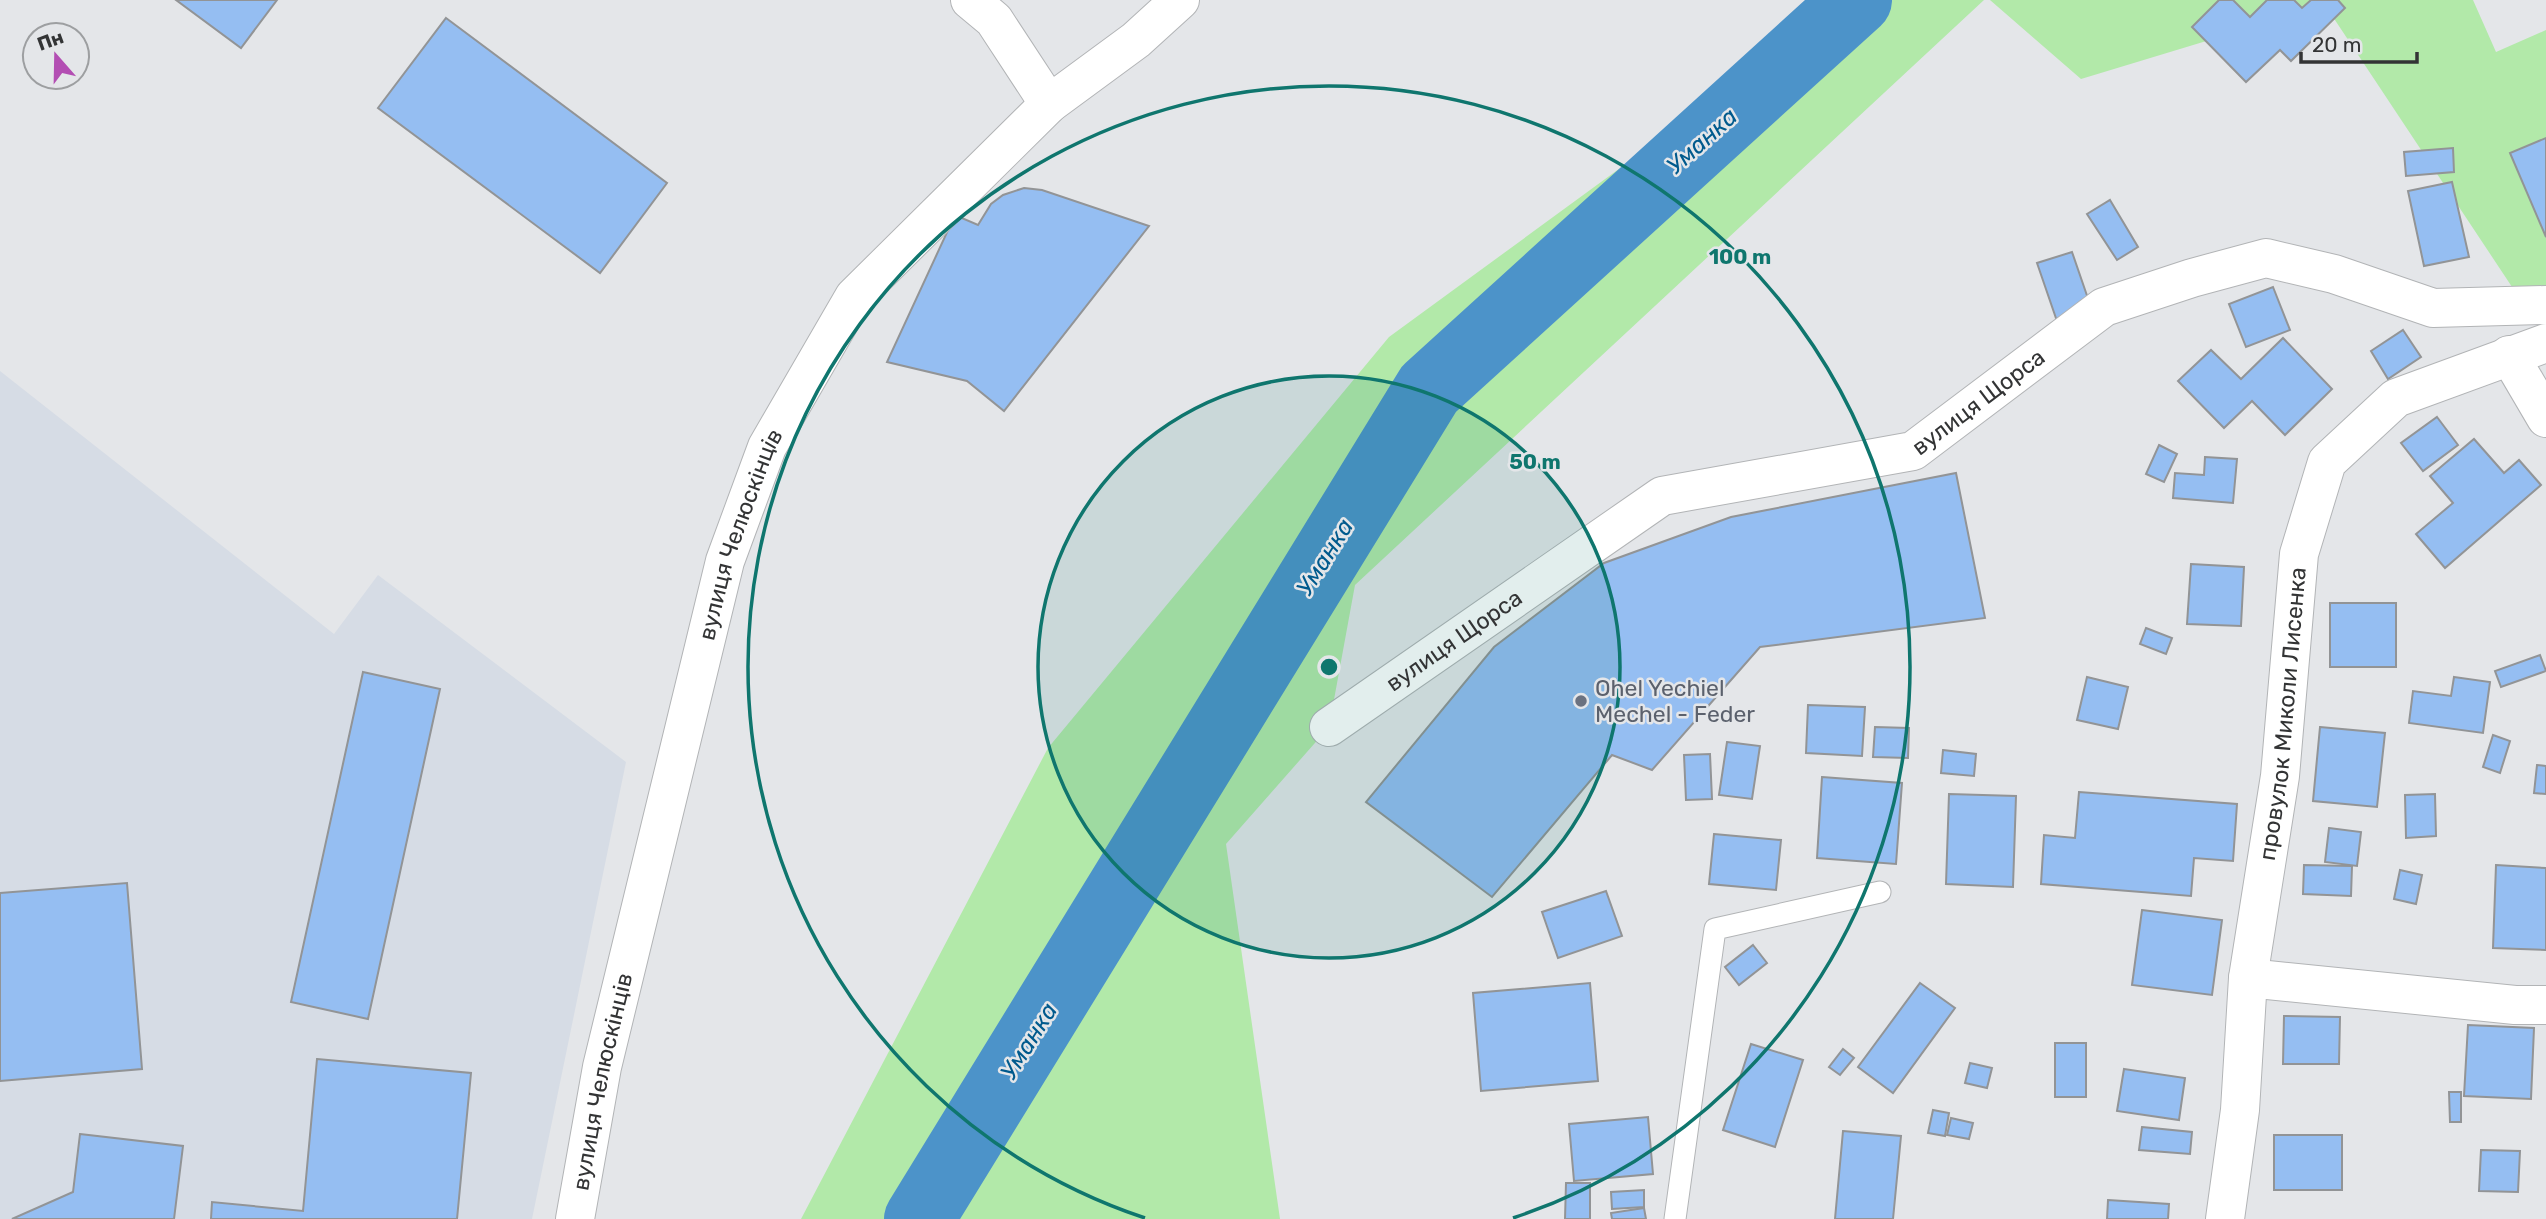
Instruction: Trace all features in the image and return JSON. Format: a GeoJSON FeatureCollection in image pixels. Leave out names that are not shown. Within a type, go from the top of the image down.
{"type":"FeatureCollection","features":[{"type":"Feature","properties":{"kind":"street"},"geometry":{"type":"LineString","coordinates":[[970,0],[994,20],[1049,104]]}},
{"type":"Feature","properties":{"kind":"street","name":"вулиця Челюскінців"},"geometry":{"type":"LineString","coordinates":[[575,1219],[602,1068],[722,575],[767,447],[854,297],[1049,104],[1136,40],[1180,0]]}},
{"type":"Feature","properties":{"kind":"street","name":"вулиця Щорса"},"geometry":{"type":"LineString","coordinates":[[1329,727],[1662,496],[1913,451],[2104,307],[2192,278],[2266,258],[2334,274],[2433,308],[2546,305]]}},
{"type":"Feature","properties":{"kind":"street","name":"провулок Миколи Лисенка"},"geometry":{"type":"LineString","coordinates":[[2225,1219],[2240,1110],[2248,978],[2280,776],[2299,554],[2327,462],[2396,398],[2546,343]]}},
{"type":"Feature","properties":{"kind":"street"},"geometry":{"type":"LineString","coordinates":[[2510,355],[2546,418]]}},
{"type":"Feature","properties":{"kind":"street"},"geometry":{"type":"LineString","coordinates":[[2248,978],[2515,1005],[2546,1005]]}},
{"type":"Feature","properties":{"kind":"lane"},"geometry":{"type":"LineString","coordinates":[[1675,1219],[1715,929],[1880,892]]}},
{"type":"Feature","properties":{"kind":"shaded area"},"geometry":{"type":"Polygon","coordinates":[[[0,371],[334,634],[378,575],[626,762],[532,1219],[0,1219],[0,371]]]}},
{"type":"Feature","properties":{"kind":"green space"},"geometry":{"type":"Polygon","coordinates":[[[1819,0],[1984,0],[1355,585],[1329,727],[1226,844],[1280,1219],[801,1219],[1048,748],[1389,337],[1790,44],[1819,0]]]}},
{"type":"Feature","properties":{"kind":"green space"},"geometry":{"type":"Polygon","coordinates":[[[1990,0],[2473,0],[2496,52],[2546,30],[2546,298],[2522,302],[2325,5],[2081,79],[1990,0]]]}},
{"type":"Feature","properties":{"kind":"building"},"geometry":{"type":"Polygon","coordinates":[[[176,0],[277,0],[241,48],[176,0]]]}},
{"type":"Feature","properties":{"kind":"building"},"geometry":{"type":"Polygon","coordinates":[[[2219,0],[2233,0],[2250,17],[2267,0],[2294,0],[2302,8],[2311,0],[2338,0],[2345,8],[2291,61],[2280,50],[2246,82],[2192,27],[2219,0]]]}},
{"type":"Feature","properties":{"kind":"building"},"geometry":{"type":"Polygon","coordinates":[[[446,18],[667,183],[600,273],[378,108],[446,18]]]}},
{"type":"Feature","properties":{"kind":"building"},"geometry":{"type":"Polygon","coordinates":[[[2546,138],[2546,237],[2510,153],[2546,138]]]}},
{"type":"Feature","properties":{"kind":"building"},"geometry":{"type":"Polygon","coordinates":[[[2453,148],[2454,172],[2406,176],[2404,152],[2453,148]]]}},
{"type":"Feature","properties":{"kind":"building"},"geometry":{"type":"Polygon","coordinates":[[[2452,182],[2469,257],[2424,266],[2408,191],[2452,182]]]}},
{"type":"Feature","properties":{"kind":"building"},"geometry":{"type":"Polygon","coordinates":[[[1024,188],[1042,190],[1149,226],[1004,411],[967,381],[887,362],[955,215],[978,225],[991,204],[1003,195],[1024,188]]]}},
{"type":"Feature","properties":{"kind":"building"},"geometry":{"type":"Polygon","coordinates":[[[2110,200],[2138,247],[2117,260],[2087,214],[2110,200]]]}},
{"type":"Feature","properties":{"kind":"building"},"geometry":{"type":"Polygon","coordinates":[[[2072,252],[2093,313],[2058,324],[2037,263],[2072,252]]]}},
{"type":"Feature","properties":{"kind":"building"},"geometry":{"type":"Polygon","coordinates":[[[2273,287],[2290,330],[2246,347],[2229,304],[2273,287]]]}},
{"type":"Feature","properties":{"kind":"building"},"geometry":{"type":"Polygon","coordinates":[[[2403,330],[2421,357],[2388,379],[2371,351],[2403,330]]]}},
{"type":"Feature","properties":{"kind":"building"},"geometry":{"type":"Polygon","coordinates":[[[2283,338],[2332,389],[2285,435],[2252,401],[2224,428],[2178,381],[2211,350],[2241,379],[2283,338]]]}},
{"type":"Feature","properties":{"kind":"building"},"geometry":{"type":"Polygon","coordinates":[[[2437,417],[2458,445],[2423,471],[2401,443],[2437,417]]]}},
{"type":"Feature","properties":{"kind":"building"},"geometry":{"type":"Polygon","coordinates":[[[2474,439],[2504,473],[2519,460],[2541,485],[2445,568],[2416,534],[2453,503],[2430,476],[2474,439]]]}},
{"type":"Feature","properties":{"kind":"building"},"geometry":{"type":"Polygon","coordinates":[[[2159,445],[2177,454],[2164,482],[2146,474],[2159,445]]]}},
{"type":"Feature","properties":{"kind":"building"},"geometry":{"type":"Polygon","coordinates":[[[2205,457],[2237,459],[2233,503],[2173,498],[2175,473],[2204,475],[2205,457]]]}},
{"type":"Feature","properties":{"kind":"building","name":"Ohel Yechiel Mechel - Feder"},"geometry":{"type":"Polygon","coordinates":[[[1956,473],[1985,618],[1760,647],[1652,770],[1612,755],[1492,897],[1366,802],[1494,647],[1604,563],[1731,517],[1956,473]]]}},
{"type":"Feature","properties":{"kind":"building"},"geometry":{"type":"Polygon","coordinates":[[[2191,564],[2244,567],[2241,626],[2187,624],[2191,564]]]}},
{"type":"Feature","properties":{"kind":"building"},"geometry":{"type":"Polygon","coordinates":[[[2330,603],[2396,603],[2396,667],[2330,667],[2330,603]]]}},
{"type":"Feature","properties":{"kind":"building"},"geometry":{"type":"Polygon","coordinates":[[[2146,628],[2172,638],[2166,654],[2140,644],[2146,628]]]}},
{"type":"Feature","properties":{"kind":"building"},"geometry":{"type":"Polygon","coordinates":[[[2540,655],[2546,671],[2501,687],[2495,671],[2540,655]]]}},
{"type":"Feature","properties":{"kind":"building"},"geometry":{"type":"Polygon","coordinates":[[[363,672],[440,689],[368,1019],[291,1002],[363,672]]]}},
{"type":"Feature","properties":{"kind":"building"},"geometry":{"type":"Polygon","coordinates":[[[2087,677],[2128,687],[2118,729],[2077,720],[2087,677]]]}},
{"type":"Feature","properties":{"kind":"building"},"geometry":{"type":"Polygon","coordinates":[[[2454,677],[2490,682],[2483,733],[2409,723],[2413,691],[2451,696],[2454,677]]]}},
{"type":"Feature","properties":{"kind":"building"},"geometry":{"type":"Polygon","coordinates":[[[1808,705],[1865,707],[1862,756],[1806,753],[1808,705]]]}},
{"type":"Feature","properties":{"kind":"building"},"geometry":{"type":"Polygon","coordinates":[[[1875,727],[1909,728],[1908,758],[1873,757],[1875,727]]]}},
{"type":"Feature","properties":{"kind":"building"},"geometry":{"type":"Polygon","coordinates":[[[2320,727],[2385,733],[2377,807],[2313,801],[2320,727]]]}},
{"type":"Feature","properties":{"kind":"building"},"geometry":{"type":"Polygon","coordinates":[[[2493,735],[2510,741],[2500,773],[2483,767],[2493,735]]]}},
{"type":"Feature","properties":{"kind":"building"},"geometry":{"type":"Polygon","coordinates":[[[1727,742],[1760,746],[1752,799],[1719,795],[1727,742]]]}},
{"type":"Feature","properties":{"kind":"building"},"geometry":{"type":"Polygon","coordinates":[[[1943,750],[1976,754],[1974,776],[1941,773],[1943,750]]]}},
{"type":"Feature","properties":{"kind":"building"},"geometry":{"type":"Polygon","coordinates":[[[1710,754],[1712,799],[1686,800],[1684,755],[1710,754]]]}},
{"type":"Feature","properties":{"kind":"building"},"geometry":{"type":"Polygon","coordinates":[[[2537,765],[2546,766],[2546,794],[2534,793],[2537,765]]]}},
{"type":"Feature","properties":{"kind":"building"},"geometry":{"type":"Polygon","coordinates":[[[1822,777],[1902,783],[1896,864],[1817,858],[1822,777]]]}},
{"type":"Feature","properties":{"kind":"building"},"geometry":{"type":"Polygon","coordinates":[[[2079,792],[2237,804],[2233,861],[2194,858],[2191,896],[2041,884],[2044,835],[2075,838],[2079,792]]]}},
{"type":"Feature","properties":{"kind":"building"},"geometry":{"type":"Polygon","coordinates":[[[1949,794],[2016,796],[2013,887],[1946,884],[1949,794]]]}},
{"type":"Feature","properties":{"kind":"building"},"geometry":{"type":"Polygon","coordinates":[[[2435,794],[2436,836],[2406,838],[2405,795],[2435,794]]]}},
{"type":"Feature","properties":{"kind":"building"},"geometry":{"type":"Polygon","coordinates":[[[2329,828],[2361,832],[2357,866],[2325,862],[2329,828]]]}},
{"type":"Feature","properties":{"kind":"building"},"geometry":{"type":"Polygon","coordinates":[[[1714,834],[1781,840],[1776,890],[1709,884],[1714,834]]]}},
{"type":"Feature","properties":{"kind":"building"},"geometry":{"type":"Polygon","coordinates":[[[2304,865],[2352,866],[2351,896],[2303,894],[2304,865]]]}},
{"type":"Feature","properties":{"kind":"building"},"geometry":{"type":"Polygon","coordinates":[[[2496,865],[2546,868],[2546,950],[2493,948],[2496,865]]]}},
{"type":"Feature","properties":{"kind":"building"},"geometry":{"type":"Polygon","coordinates":[[[2400,870],[2422,875],[2416,904],[2394,899],[2400,870]]]}},
{"type":"Feature","properties":{"kind":"building"},"geometry":{"type":"Polygon","coordinates":[[[127,883],[142,1069],[0,1081],[0,893],[127,883]]]}},
{"type":"Feature","properties":{"kind":"building"},"geometry":{"type":"Polygon","coordinates":[[[1606,891],[1622,936],[1558,958],[1542,912],[1606,891]]]}},
{"type":"Feature","properties":{"kind":"building"},"geometry":{"type":"Polygon","coordinates":[[[2142,910],[2222,920],[2212,995],[2132,985],[2142,910]]]}},
{"type":"Feature","properties":{"kind":"building"},"geometry":{"type":"Polygon","coordinates":[[[1753,945],[1767,963],[1739,985],[1725,967],[1753,945]]]}},
{"type":"Feature","properties":{"kind":"building"},"geometry":{"type":"Polygon","coordinates":[[[1590,983],[1598,1081],[1481,1091],[1473,993],[1590,983]]]}},
{"type":"Feature","properties":{"kind":"building"},"geometry":{"type":"Polygon","coordinates":[[[1920,983],[1955,1008],[1893,1093],[1858,1067],[1920,983]]]}},
{"type":"Feature","properties":{"kind":"building"},"geometry":{"type":"Polygon","coordinates":[[[2284,1016],[2340,1017],[2339,1064],[2283,1064],[2284,1016]]]}},
{"type":"Feature","properties":{"kind":"building"},"geometry":{"type":"Polygon","coordinates":[[[2468,1025],[2534,1028],[2531,1099],[2464,1096],[2468,1025]]]}},
{"type":"Feature","properties":{"kind":"building"},"geometry":{"type":"Polygon","coordinates":[[[2055,1043],[2086,1043],[2086,1097],[2055,1097],[2055,1043]]]}},
{"type":"Feature","properties":{"kind":"building"},"geometry":{"type":"Polygon","coordinates":[[[1751,1044],[1803,1060],[1775,1147],[1723,1130],[1751,1044]]]}},
{"type":"Feature","properties":{"kind":"building"},"geometry":{"type":"Polygon","coordinates":[[[1843,1049],[1854,1058],[1840,1075],[1829,1067],[1843,1049]]]}},
{"type":"Feature","properties":{"kind":"building"},"geometry":{"type":"Polygon","coordinates":[[[317,1059],[471,1073],[457,1219],[211,1219],[212,1202],[303,1211],[317,1059]]]}},
{"type":"Feature","properties":{"kind":"building"},"geometry":{"type":"Polygon","coordinates":[[[1970,1063],[1992,1068],[1987,1088],[1965,1083],[1970,1063]]]}},
{"type":"Feature","properties":{"kind":"building"},"geometry":{"type":"Polygon","coordinates":[[[2124,1069],[2185,1078],[2179,1120],[2117,1111],[2124,1069]]]}},
{"type":"Feature","properties":{"kind":"building"},"geometry":{"type":"Polygon","coordinates":[[[2449,1092],[2461,1092],[2461,1122],[2450,1122],[2449,1092]]]}},
{"type":"Feature","properties":{"kind":"building"},"geometry":{"type":"Polygon","coordinates":[[[1933,1110],[1949,1113],[1945,1136],[1928,1133],[1933,1110]]]}},
{"type":"Feature","properties":{"kind":"building"},"geometry":{"type":"Polygon","coordinates":[[[1648,1117],[1653,1174],[1574,1181],[1569,1124],[1648,1117]]]}},
{"type":"Feature","properties":{"kind":"building"},"geometry":{"type":"Polygon","coordinates":[[[1951,1118],[1973,1123],[1969,1139],[1947,1135],[1951,1118]]]}},
{"type":"Feature","properties":{"kind":"building"},"geometry":{"type":"Polygon","coordinates":[[[2142,1127],[2192,1132],[2190,1154],[2139,1150],[2142,1127]]]}},
{"type":"Feature","properties":{"kind":"building"},"geometry":{"type":"Polygon","coordinates":[[[1843,1131],[1901,1136],[1893,1219],[1835,1219],[1843,1131]]]}},
{"type":"Feature","properties":{"kind":"building"},"geometry":{"type":"Polygon","coordinates":[[[80,1134],[183,1146],[174,1219],[12,1219],[73,1192],[80,1134]]]}},
{"type":"Feature","properties":{"kind":"building"},"geometry":{"type":"Polygon","coordinates":[[[2274,1135],[2342,1135],[2342,1190],[2274,1190],[2274,1135]]]}},
{"type":"Feature","properties":{"kind":"building"},"geometry":{"type":"Polygon","coordinates":[[[2481,1150],[2520,1151],[2518,1192],[2479,1191],[2481,1150]]]}},
{"type":"Feature","properties":{"kind":"building"},"geometry":{"type":"Polygon","coordinates":[[[1566,1183],[1590,1183],[1590,1219],[1565,1219],[1566,1183]]]}},
{"type":"Feature","properties":{"kind":"building"},"geometry":{"type":"Polygon","coordinates":[[[1644,1190],[1644,1207],[1612,1209],[1611,1192],[1644,1190]]]}},
{"type":"Feature","properties":{"kind":"building"},"geometry":{"type":"Polygon","coordinates":[[[2108,1200],[2169,1204],[2168,1219],[2107,1219],[2108,1200]]]}},
{"type":"Feature","properties":{"kind":"building"},"geometry":{"type":"Polygon","coordinates":[[[1644,1208],[1646,1219],[1612,1219],[1611,1213],[1644,1208]]]}},
{"type":"Feature","properties":{"kind":"waterway","name":"Уманка"},"geometry":{"type":"LineString","coordinates":[[919,1219],[1429,389],[1857,0]]}},
{"type":"Feature","properties":{"kind":"place","name":"Ohel Yechiel Mechel - Feder"},"geometry":{"type":"Point","coordinates":[1581,701]}}]}
